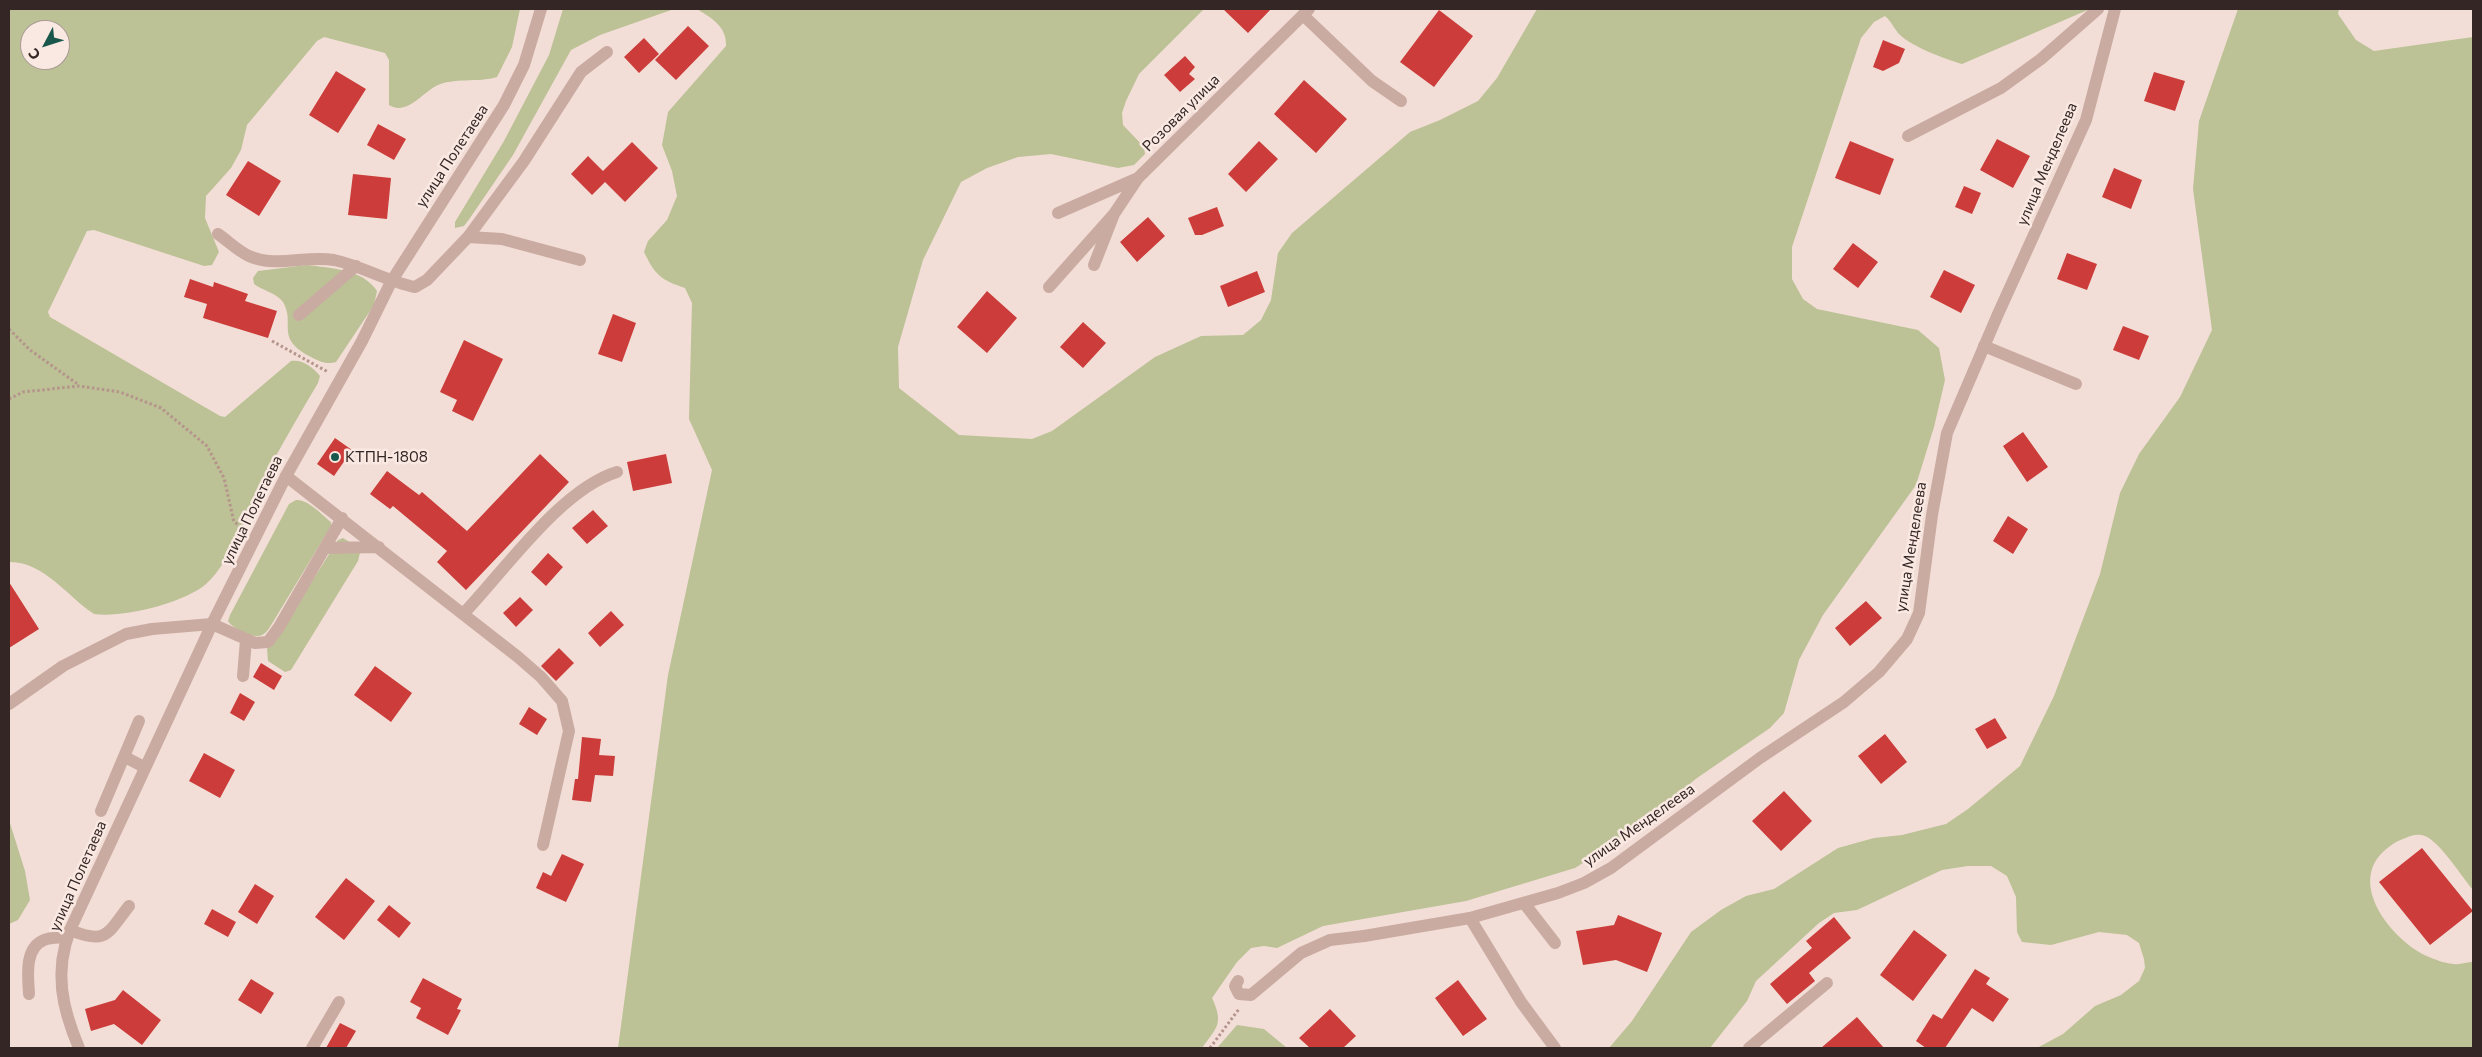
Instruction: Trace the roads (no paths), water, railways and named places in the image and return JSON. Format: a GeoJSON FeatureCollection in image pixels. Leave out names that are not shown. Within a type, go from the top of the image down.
{"type":"FeatureCollection","features":[{"type":"Feature","properties":{"kind":"street","name":"улица Полетаева"},"geometry":{"type":"LineString","coordinates":[[79,1048],[61,988],[61,960],[69,934],[144,766],[286,476],[362,342],[391,282],[504,105],[524,65],[541,9]]}},
{"type":"Feature","properties":{"kind":"street"},"geometry":{"type":"LineString","coordinates":[[1908,136],[2001,88],[2041,59],[2098,9]]}},
{"type":"Feature","properties":{"kind":"street","name":"улица Менделеева"},"geometry":{"type":"LineString","coordinates":[[1238,981],[1235,986],[1239,994],[1251,995],[1301,953],[1330,940],[1470,918],[1524,903],[1584,883],[1611,868],[1760,758],[1844,702],[1879,672],[1907,640],[1919,613],[1932,515],[1947,433],[2086,120],[2115,9]]}},
{"type":"Feature","properties":{"kind":"street"},"geometry":{"type":"LineString","coordinates":[[1306,12],[1372,81],[1401,101]]}},
{"type":"Feature","properties":{"kind":"street","name":"Розовая улица"},"geometry":{"type":"LineString","coordinates":[[1058,213],[1138,178],[1306,12]]}},
{"type":"Feature","properties":{"kind":"street"},"geometry":{"type":"LineString","coordinates":[[218,234],[249,256],[266,261],[332,260],[356,266],[391,282],[415,287],[427,280],[468,237],[524,161],[581,72],[607,52]]}},
{"type":"Feature","properties":{"kind":"street"},"geometry":{"type":"LineString","coordinates":[[1048,287],[1114,214],[1138,178]]}},
{"type":"Feature","properties":{"kind":"street"},"geometry":{"type":"LineString","coordinates":[[1094,264],[1114,214]]}},
{"type":"Feature","properties":{"kind":"street"},"geometry":{"type":"LineString","coordinates":[[468,237],[502,239],[580,260]]}},
{"type":"Feature","properties":{"kind":"street"},"geometry":{"type":"LineString","coordinates":[[299,314],[356,266]]}},
{"type":"Feature","properties":{"kind":"street"},"geometry":{"type":"LineString","coordinates":[[1984,346],[2076,384]]}},
{"type":"Feature","properties":{"kind":"street"},"geometry":{"type":"LineString","coordinates":[[464,613],[562,504],[600,478],[617,472]]}},
{"type":"Feature","properties":{"kind":"street"},"geometry":{"type":"LineString","coordinates":[[286,476],[464,613],[541,677],[562,701],[569,732],[543,844]]}},
{"type":"Feature","properties":{"kind":"street"},"geometry":{"type":"LineString","coordinates":[[9,704],[63,666],[126,634],[152,629],[212,624],[255,643],[268,642],[342,518]]}},
{"type":"Feature","properties":{"kind":"street"},"geometry":{"type":"LineString","coordinates":[[325,548],[379,547]]}},
{"type":"Feature","properties":{"kind":"street"},"geometry":{"type":"LineString","coordinates":[[243,676],[246,640]]}},
{"type":"Feature","properties":{"kind":"street"},"geometry":{"type":"LineString","coordinates":[[101,811],[139,721]]}},
{"type":"Feature","properties":{"kind":"street"},"geometry":{"type":"LineString","coordinates":[[125,757],[144,766]]}},
{"type":"Feature","properties":{"kind":"street"},"geometry":{"type":"LineString","coordinates":[[1524,903],[1555,943]]}},
{"type":"Feature","properties":{"kind":"street"},"geometry":{"type":"LineString","coordinates":[[29,994],[28,967],[34,949],[44,940],[69,934],[100,938],[129,906]]}},
{"type":"Feature","properties":{"kind":"street"},"geometry":{"type":"LineString","coordinates":[[1470,918],[1521,1002],[1555,1048]]}},
{"type":"Feature","properties":{"kind":"street"},"geometry":{"type":"LineString","coordinates":[[1749,1048],[1827,983]]}},
{"type":"Feature","properties":{"kind":"street"},"geometry":{"type":"LineString","coordinates":[[312,1048],[339,1002]]}},
{"type":"Feature","properties":{"kind":"place","name":"КТПН-1808"},"geometry":{"type":"Point","coordinates":[335,457]}}]}
